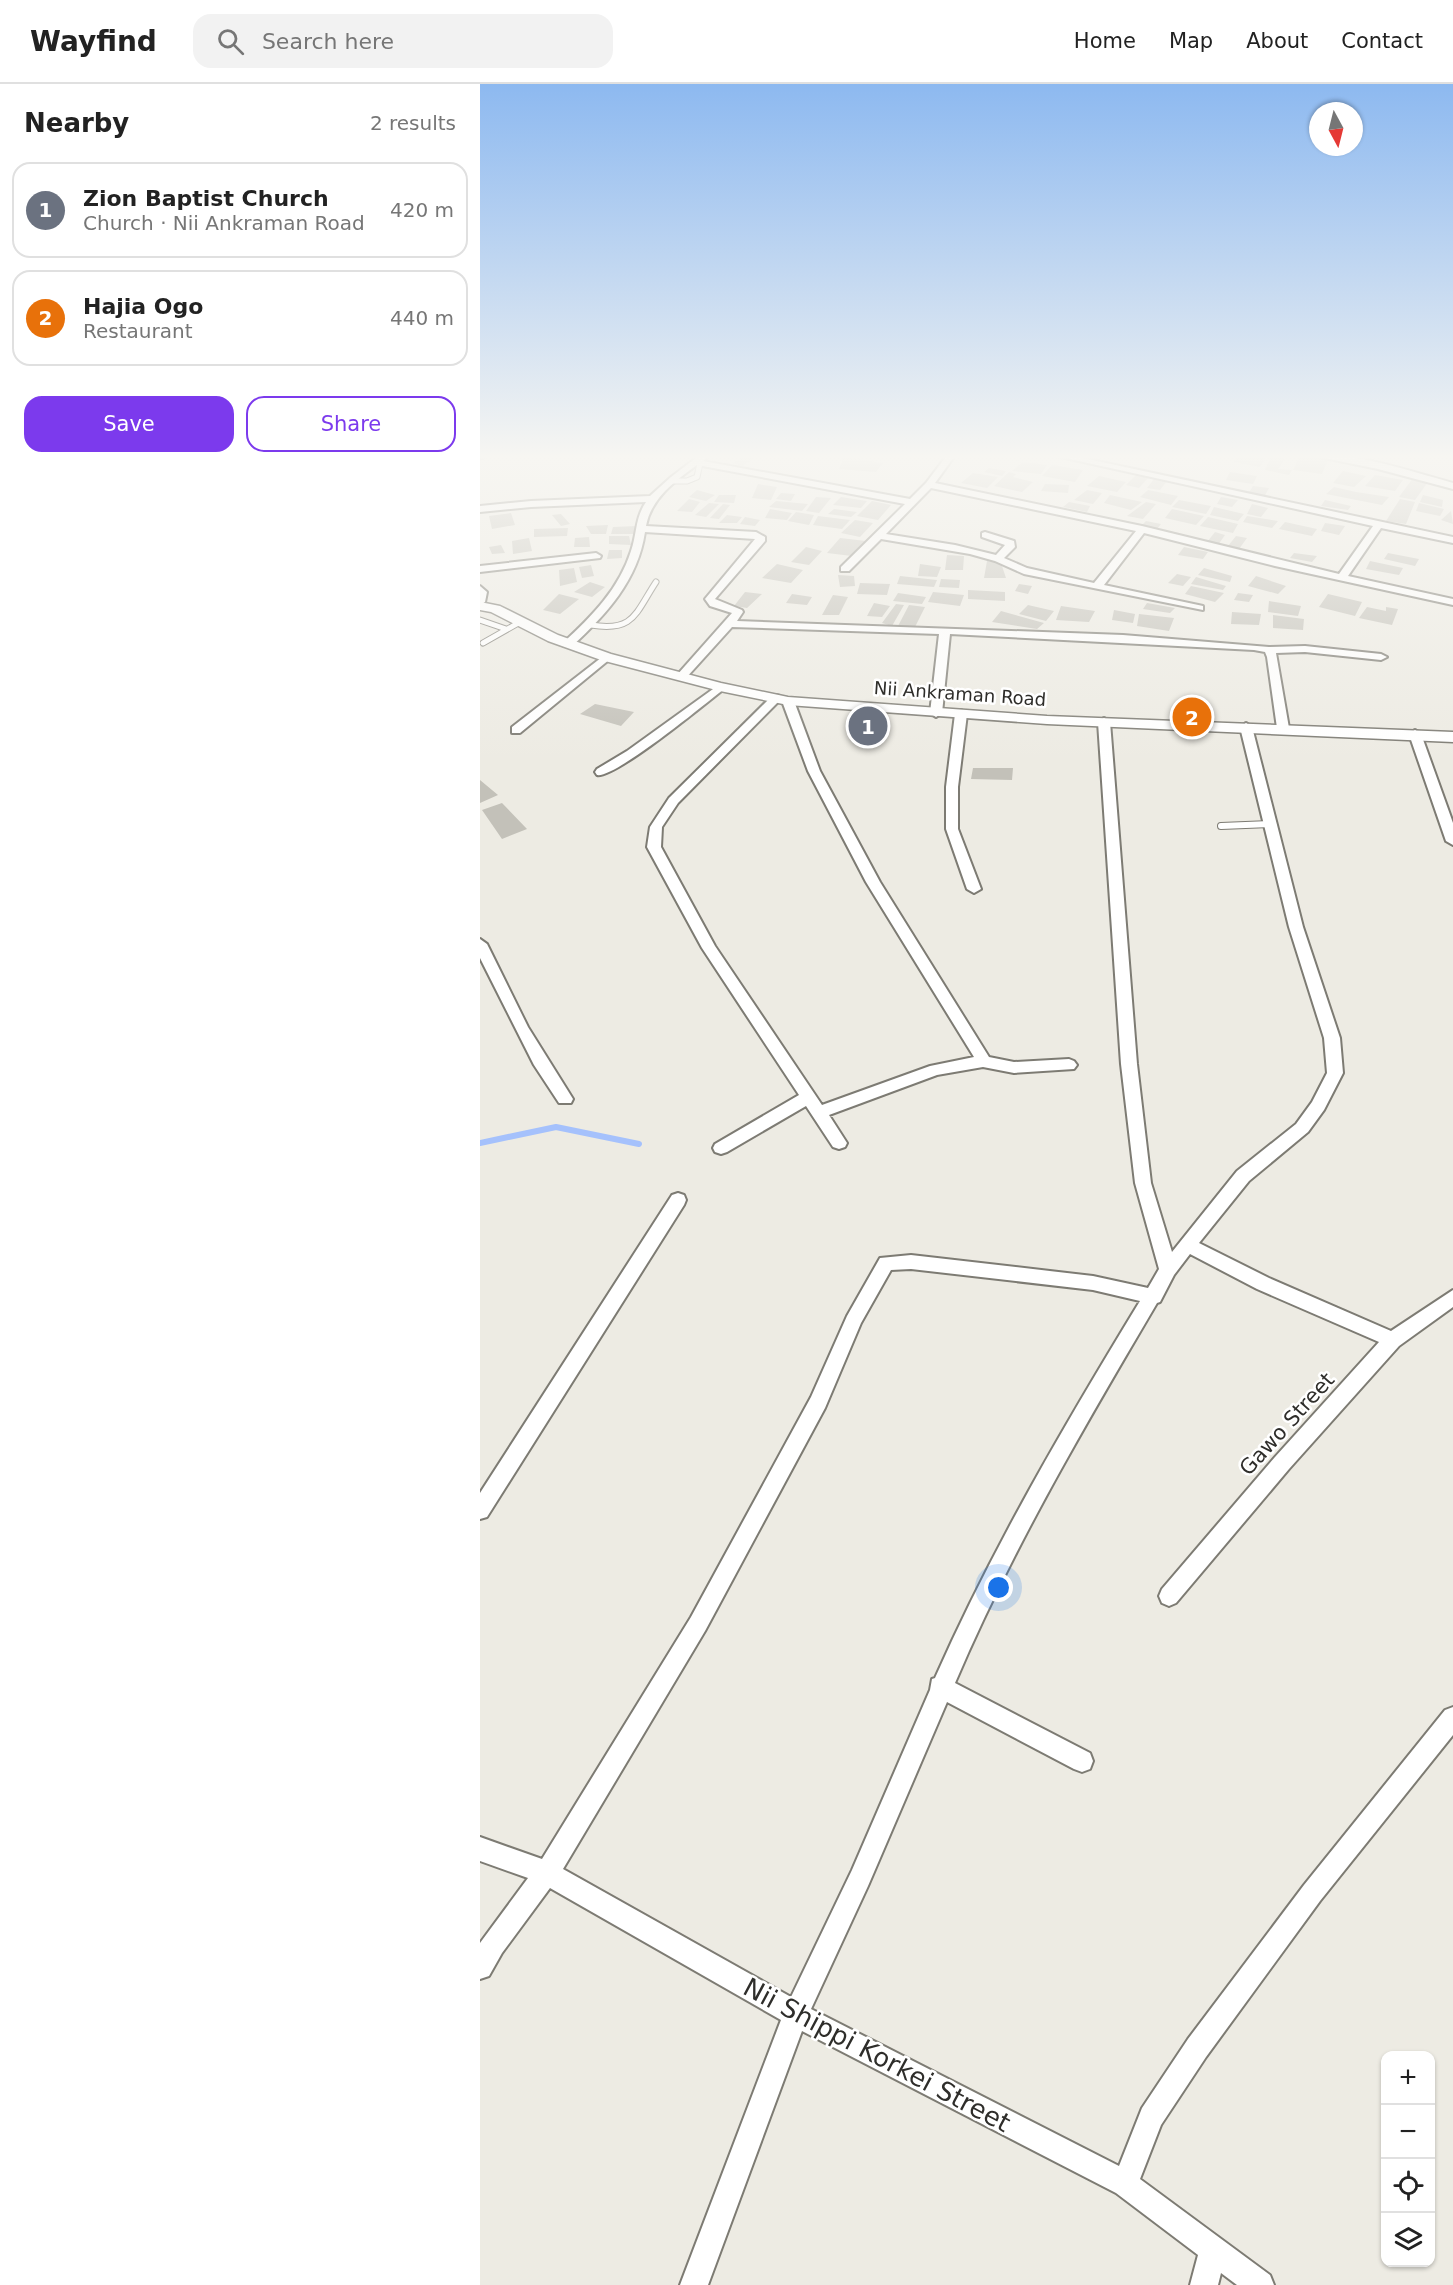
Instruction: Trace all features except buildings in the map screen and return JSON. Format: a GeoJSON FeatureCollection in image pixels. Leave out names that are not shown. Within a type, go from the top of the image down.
{"type":"FeatureCollection","features":[{"type":"Feature","properties":{"kind":"street"},"geometry":{"type":"LineString","coordinates":[[480,569],[590,557]]}},
{"type":"Feature","properties":{"kind":"street"},"geometry":{"type":"LineString","coordinates":[[568,644],[591,625],[612,599],[634,557]]}},
{"type":"Feature","properties":{"kind":"street"},"geometry":{"type":"LineString","coordinates":[[681,677],[738,612],[714,605],[710,599],[746,557]]}},
{"type":"Feature","properties":{"kind":"street"},"geometry":{"type":"LineString","coordinates":[[845,569],[857,557]]}},
{"type":"Feature","properties":{"kind":"street"},"geometry":{"type":"LineString","coordinates":[[991,557],[998,558],[1016,569],[1199,608]]}},
{"type":"Feature","properties":{"kind":"street"},"geometry":{"type":"LineString","coordinates":[[1098,585],[1120,557]]}},
{"type":"Feature","properties":{"kind":"street"},"geometry":{"type":"LineString","coordinates":[[1251,557],[1453,602]]}},
{"type":"Feature","properties":{"kind":"street"},"geometry":{"type":"LineString","coordinates":[[1343,576],[1356,557]]}},
{"type":"Feature","properties":{"kind":"street"},"geometry":{"type":"LineString","coordinates":[[480,589],[482,592],[480,604]]}},
{"type":"Feature","properties":{"kind":"street","name":"Nii Ankraman Road"},"geometry":{"type":"LineString","coordinates":[[480,604],[568,644],[606,657],[720,687],[782,699],[936,713],[1453,737]]}},
{"type":"Feature","properties":{"kind":"street"},"geometry":{"type":"LineString","coordinates":[[729,624],[1136,638],[1269,650],[1305,649],[1381,657]]}},
{"type":"Feature","properties":{"kind":"street"},"geometry":{"type":"LineString","coordinates":[[936,713],[945,631]]}},
{"type":"Feature","properties":{"kind":"street"},"geometry":{"type":"LineString","coordinates":[[1269,650],[1273,657],[1283,728]]}},
{"type":"Feature","properties":{"kind":"street"},"geometry":{"type":"LineString","coordinates":[[516,730],[606,657]]}},
{"type":"Feature","properties":{"kind":"street"},"geometry":{"type":"LineString","coordinates":[[601,772],[631,754],[720,687]]}},
{"type":"Feature","properties":{"kind":"street"},"geometry":{"type":"LineString","coordinates":[[839,1143],[709,948],[654,847],[656,827],[672,801],[782,699],[814,771],[873,882],[984,1061],[992,1065],[1010,1067],[1069,1065]]}},
{"type":"Feature","properties":{"kind":"street"},"geometry":{"type":"LineString","coordinates":[[961,714],[952,787],[952,829],[974,889]]}},
{"type":"Feature","properties":{"kind":"street"},"geometry":{"type":"LineString","coordinates":[[1104,722],[1129,1064],[1143,1183],[1168,1270]]}},
{"type":"Feature","properties":{"kind":"street"},"geometry":{"type":"LineString","coordinates":[[694,2285],[796,2014],[860,1878],[940,1687],[976,1609],[1032,1503],[1076,1423],[1154,1297],[1168,1270],[1209,1216],[1244,1176],[1302,1128],[1318,1106],[1335,1073],[1332,1038],[1296,927],[1246,727]]}},
{"type":"Feature","properties":{"kind":"street"},"geometry":{"type":"LineString","coordinates":[[1415,734],[1453,841]]}},
{"type":"Feature","properties":{"kind":"street"},"geometry":{"type":"LineString","coordinates":[[480,944],[520,1027],[565,1099]]}},
{"type":"Feature","properties":{"kind":"street"},"geometry":{"type":"LineString","coordinates":[[819,1112],[935,1070],[984,1061]]}},
{"type":"Feature","properties":{"kind":"street"},"geometry":{"type":"LineString","coordinates":[[721,1148],[809,1097]]}},
{"type":"Feature","properties":{"kind":"street"},"geometry":{"type":"LineString","coordinates":[[480,1510],[678,1200]]}},
{"type":"Feature","properties":{"kind":"street"},"geometry":{"type":"LineString","coordinates":[[1188,1245],[1230,1270],[1393,1340]]}},
{"type":"Feature","properties":{"kind":"street"},"geometry":{"type":"LineString","coordinates":[[480,1967],[493,1944],[547,1873],[698,1624],[818,1402],[867,1295],[886,1263],[911,1262],[1093,1283],[1154,1297]]}},
{"type":"Feature","properties":{"kind":"street","name":"Gawo Street"},"geometry":{"type":"LineString","coordinates":[[1169,1596],[1282,1463],[1393,1340],[1453,1297]]}},
{"type":"Feature","properties":{"kind":"street"},"geometry":{"type":"LineString","coordinates":[[940,1687],[1082,1761]]}},
{"type":"Feature","properties":{"kind":"street"},"geometry":{"type":"LineString","coordinates":[[1125,2184],[1151,2117],[1197,2048],[1312,1893],[1453,1718]]}},
{"type":"Feature","properties":{"kind":"street","name":"Nii Shippi Korkei Street"},"geometry":{"type":"LineString","coordinates":[[480,1849],[547,1873],[796,2014],[1125,2184],[1260,2285]]}},
{"type":"Feature","properties":{"kind":"street"},"geometry":{"type":"LineString","coordinates":[[1204,2285],[1213,2248]]}},
{"type":"Feature","properties":{"kind":"lane"},"geometry":{"type":"LineString","coordinates":[[591,625],[607,628],[624,626],[656,582]]}},
{"type":"Feature","properties":{"kind":"lane"},"geometry":{"type":"LineString","coordinates":[[480,620],[506,629]]}},
{"type":"Feature","properties":{"kind":"lane"},"geometry":{"type":"LineString","coordinates":[[483,644],[520,622]]}},
{"type":"Feature","properties":{"kind":"lane"},"geometry":{"type":"LineString","coordinates":[[1221,826],[1270,824]]}},
{"type":"Feature","properties":{"kind":"waterway"},"geometry":{"type":"LineString","coordinates":[[480,1143],[556,1127],[639,1144]]}},
{"type":"Feature","properties":{"kind":"place","name":"Hajia Ogo"},"geometry":{"type":"Point","coordinates":[1192,717]}},
{"type":"Feature","properties":{"kind":"place","name":"Zion Baptist Church"},"geometry":{"type":"Point","coordinates":[868,726]}}]}
